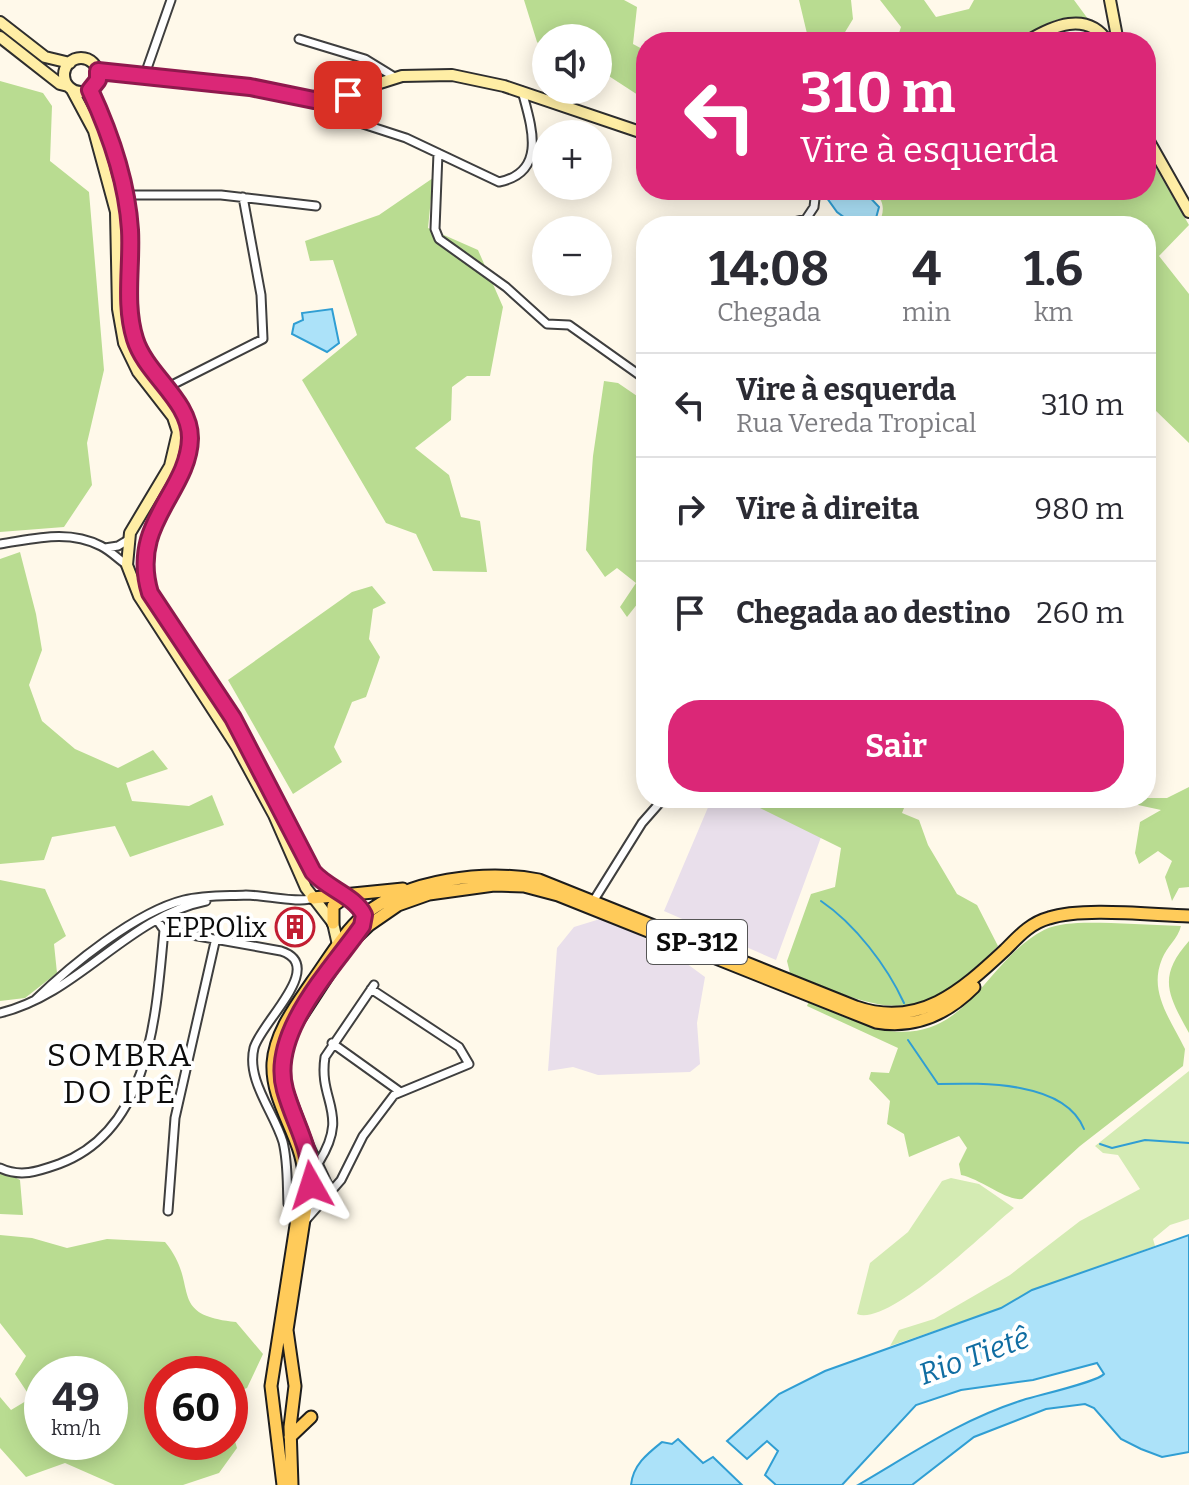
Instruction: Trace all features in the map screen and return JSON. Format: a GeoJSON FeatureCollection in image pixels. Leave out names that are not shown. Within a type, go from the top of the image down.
{"type":"FeatureCollection","features":[{"type":"Feature","properties":{"kind":"main road","name":"SP-312"},"geometry":{"type":"LineString","coordinates":[[292,1485],[290,1438],[295,1392],[287,1330],[311,1174],[302,1132],[284,1086],[283,1054],[296,1021],[364,915],[389,899],[424,887],[517,877],[553,885],[856,1007],[888,1015],[911,1013],[943,1002],[1037,922],[1060,915],[1189,916]]}},
{"type":"Feature","properties":{"kind":"main road","name":"SP-312"},"geometry":{"type":"LineString","coordinates":[[282,1485],[272,1410],[273,1370],[304,1174],[298,1144],[276,1088],[275,1052],[289,1017],[343,946],[379,917],[408,901],[440,892],[516,885],[558,895],[865,1019],[898,1024],[927,1019],[948,1009],[987,974],[1011,944]]}},
{"type":"Feature","properties":{"kind":"main road"},"geometry":{"type":"LineString","coordinates":[[313,898],[424,887]]}},
{"type":"Feature","properties":{"kind":"main road"},"geometry":{"type":"LineString","coordinates":[[333,923],[333,906],[344,897]]}},
{"type":"Feature","properties":{"kind":"main road"},"geometry":{"type":"LineString","coordinates":[[273,1370],[285,1366],[293,1370]]}},
{"type":"Feature","properties":{"kind":"main road"},"geometry":{"type":"LineString","coordinates":[[272,1410],[281,1418],[291,1418]]}},
{"type":"Feature","properties":{"kind":"main road"},"geometry":{"type":"LineString","coordinates":[[290,1438],[311,1417]]}},
{"type":"Feature","properties":{"kind":"street"},"geometry":{"type":"LineString","coordinates":[[144,77],[171,0]]}},
{"type":"Feature","properties":{"kind":"street"},"geometry":{"type":"LineString","coordinates":[[1110,0],[1116,32]]}},
{"type":"Feature","properties":{"kind":"street"},"geometry":{"type":"LineString","coordinates":[[0,22],[45,57],[70,63]]}},
{"type":"Feature","properties":{"kind":"street"},"geometry":{"type":"LineString","coordinates":[[1044,32],[1075,23],[1099,32]]}},
{"type":"Feature","properties":{"kind":"street"},"geometry":{"type":"LineString","coordinates":[[0,37],[60,84],[90,90]]}},
{"type":"Feature","properties":{"kind":"street"},"geometry":{"type":"LineString","coordinates":[[299,39],[365,59],[396,78]]}},
{"type":"Feature","properties":{"kind":"street"},"geometry":{"type":"LineString","coordinates":[[343,946],[333,923],[313,898],[237,747],[139,596],[127,565],[128,540],[170,466],[178,432],[173,417],[138,372],[124,343],[118,309],[116,212],[94,131],[70,88],[65,72],[70,63],[78,59],[88,60],[98,71],[250,87],[306,98],[337,99],[396,78],[452,75],[527,93],[636,131]]}},
{"type":"Feature","properties":{"kind":"street"},"geometry":{"type":"LineString","coordinates":[[90,90],[98,80],[98,71]]}},
{"type":"Feature","properties":{"kind":"street"},"geometry":{"type":"LineString","coordinates":[[90,90],[109,130],[129,227],[132,329],[142,358],[186,417],[189,444],[154,525],[145,569],[152,600],[233,718],[313,872],[357,904],[364,915]]}},
{"type":"Feature","properties":{"kind":"street"},"geometry":{"type":"LineString","coordinates":[[306,98],[329,113],[385,129],[499,182],[515,177],[534,153],[527,93]]}},
{"type":"Feature","properties":{"kind":"street"},"geometry":{"type":"LineString","coordinates":[[438,153],[435,229],[439,239],[506,287],[547,324],[569,325],[636,373]]}},
{"type":"Feature","properties":{"kind":"street"},"geometry":{"type":"LineString","coordinates":[[1156,154],[1189,212]]}},
{"type":"Feature","properties":{"kind":"street"},"geometry":{"type":"LineString","coordinates":[[123,195],[243,197],[316,206]]}},
{"type":"Feature","properties":{"kind":"street"},"geometry":{"type":"LineString","coordinates":[[164,389],[263,339],[261,295],[243,197]]}},
{"type":"Feature","properties":{"kind":"street"},"geometry":{"type":"LineString","coordinates":[[140,516],[154,525]]}},
{"type":"Feature","properties":{"kind":"street"},"geometry":{"type":"LineString","coordinates":[[0,544],[56,536],[75,537],[105,548],[127,565],[145,569]]}},
{"type":"Feature","properties":{"kind":"street"},"geometry":{"type":"LineString","coordinates":[[105,548],[128,540]]}},
{"type":"Feature","properties":{"kind":"street"},"geometry":{"type":"LineString","coordinates":[[594,900],[642,823],[655,808]]}},
{"type":"Feature","properties":{"kind":"street"},"geometry":{"type":"LineString","coordinates":[[0,1013],[35,1000],[131,931],[149,914],[181,901],[272,895],[303,902],[313,898]]}},
{"type":"Feature","properties":{"kind":"street"},"geometry":{"type":"LineString","coordinates":[[131,931],[220,897]]}},
{"type":"Feature","properties":{"kind":"street"},"geometry":{"type":"LineString","coordinates":[[0,1168],[24,1174],[66,1161],[95,1146],[117,1123],[145,1056],[158,992],[164,930],[157,920]]}},
{"type":"Feature","properties":{"kind":"street"},"geometry":{"type":"LineString","coordinates":[[164,930],[215,942],[281,951],[293,956],[299,968],[294,984],[259,1036],[253,1057],[256,1079],[282,1140],[288,1204]]}},
{"type":"Feature","properties":{"kind":"street"},"geometry":{"type":"LineString","coordinates":[[168,1211],[176,1110],[215,942]]}},
{"type":"Feature","properties":{"kind":"street"},"geometry":{"type":"LineString","coordinates":[[306,1220],[345,1173],[363,1136],[399,1091],[469,1062],[459,1047],[372,987],[332,1043],[324,1064],[334,1132],[319,1162]]}},
{"type":"Feature","properties":{"kind":"street"},"geometry":{"type":"LineString","coordinates":[[332,1043],[399,1091]]}},
{"type":"Feature","properties":{"kind":"street"},"geometry":{"type":"LineString","coordinates":[[302,1132],[331,1191]]}},
{"type":"Feature","properties":{"kind":"shaded area"},"geometry":{"type":"Polygon","coordinates":[[[708,808],[779,808],[824,829],[776,960],[664,911],[708,808]]]}},
{"type":"Feature","properties":{"kind":"shaded area"},"geometry":{"type":"Polygon","coordinates":[[[600,919],[612,920],[675,955],[705,977],[697,1023],[700,1064],[690,1072],[598,1075],[573,1067],[548,1071],[557,948],[574,927],[600,919]]]}},
{"type":"Feature","properties":{"kind":"green space"},"geometry":{"type":"Polygon","coordinates":[[[524,0],[624,0],[637,7],[633,44],[636,46],[636,94],[612,78],[612,24],[532,26],[524,0]]]}},
{"type":"Feature","properties":{"kind":"green space"},"geometry":{"type":"Polygon","coordinates":[[[799,0],[851,0],[853,19],[845,32],[807,32],[799,0]]]}},
{"type":"Feature","properties":{"kind":"green space"},"geometry":{"type":"Polygon","coordinates":[[[880,0],[924,0],[936,17],[969,9],[974,0],[1074,0],[1088,19],[1055,20],[1033,32],[899,32],[901,27],[880,0]]]}},
{"type":"Feature","properties":{"kind":"green space"},"geometry":{"type":"Polygon","coordinates":[[[354,57],[378,68],[381,78],[333,95],[332,82],[338,68],[349,74],[355,67],[354,57]]]}},
{"type":"Feature","properties":{"kind":"green space"},"geometry":{"type":"Polygon","coordinates":[[[0,81],[43,93],[52,106],[50,161],[89,192],[104,370],[87,443],[92,485],[64,527],[0,532],[0,81]]]}},
{"type":"Feature","properties":{"kind":"green space"},"geometry":{"type":"Polygon","coordinates":[[[1156,168],[1189,225],[1159,256],[1189,294],[1189,443],[1156,411],[1156,216],[882,216],[881,201],[1156,200],[1156,168]]]}},
{"type":"Feature","properties":{"kind":"green space"},"geometry":{"type":"Polygon","coordinates":[[[433,178],[428,228],[478,250],[503,307],[490,376],[467,376],[452,387],[451,420],[415,448],[449,475],[461,517],[480,521],[487,572],[433,571],[416,534],[386,523],[302,380],[357,335],[333,260],[310,261],[305,241],[379,215],[433,178]]]}},
{"type":"Feature","properties":{"kind":"green space"},"geometry":{"type":"Polygon","coordinates":[[[604,381],[618,383],[636,395],[636,583],[617,568],[605,577],[586,550],[593,456],[604,381]]]}},
{"type":"Feature","properties":{"kind":"green space"},"geometry":{"type":"Polygon","coordinates":[[[20,552],[42,650],[29,685],[42,721],[75,749],[118,768],[153,750],[168,769],[126,783],[132,801],[189,806],[212,795],[224,825],[130,857],[115,826],[52,837],[44,860],[0,864],[0,559],[20,552]]]}},
{"type":"Feature","properties":{"kind":"green space"},"geometry":{"type":"Polygon","coordinates":[[[636,583],[636,606],[627,617],[620,607],[636,583]]]}},
{"type":"Feature","properties":{"kind":"green space"},"geometry":{"type":"Polygon","coordinates":[[[372,586],[386,603],[373,609],[369,639],[380,657],[366,697],[352,702],[334,747],[342,762],[293,794],[228,680],[352,592],[372,586]]]}},
{"type":"Feature","properties":{"kind":"green space"},"geometry":{"type":"Polygon","coordinates":[[[1189,787],[1189,887],[1179,888],[1172,901],[1165,877],[1172,861],[1158,851],[1139,864],[1135,853],[1140,822],[1161,810],[1152,808],[1156,808],[1156,798],[1167,798],[1189,787]]]}},
{"type":"Feature","properties":{"kind":"green space"},"geometry":{"type":"Polygon","coordinates":[[[760,808],[904,808],[902,813],[919,820],[928,845],[957,894],[977,905],[998,946],[945,991],[900,1006],[853,998],[790,973],[787,961],[811,894],[835,887],[841,848],[760,808]]]}},
{"type":"Feature","properties":{"kind":"green space"},"geometry":{"type":"Polygon","coordinates":[[[0,880],[45,889],[66,936],[54,944],[57,973],[25,998],[0,1001],[0,880]]]}},
{"type":"Feature","properties":{"kind":"green space"},"geometry":{"type":"Polygon","coordinates":[[[1068,924],[1181,926],[1162,959],[1158,983],[1163,1006],[1185,1049],[1183,1066],[1080,1146],[1022,1199],[1009,1197],[961,1175],[959,1164],[967,1148],[959,1136],[909,1157],[904,1134],[887,1124],[890,1101],[869,1079],[871,1072],[889,1073],[898,1048],[807,1006],[809,1001],[880,1029],[917,1031],[939,1024],[958,1011],[1024,943],[1044,930],[1068,924]]]}},
{"type":"Feature","properties":{"kind":"green space"},"geometry":{"type":"Polygon","coordinates":[[[1189,941],[1189,1033],[1171,997],[1169,976],[1189,941]]]}},
{"type":"Feature","properties":{"kind":"green space"},"geometry":{"type":"Polygon","coordinates":[[[1189,1071],[1189,1219],[1170,1225],[1153,1239],[1155,1246],[1032,1290],[1002,1308],[890,1346],[899,1330],[934,1319],[1010,1275],[1080,1221],[1140,1189],[1118,1155],[1103,1153],[1095,1146],[1189,1071]]]}},
{"type":"Feature","properties":{"kind":"green space"},"geometry":{"type":"Polygon","coordinates":[[[0,1170],[20,1180],[23,1215],[0,1214],[0,1170]]]}},
{"type":"Feature","properties":{"kind":"green space"},"geometry":{"type":"Polygon","coordinates":[[[951,1178],[979,1184],[1014,1208],[914,1292],[872,1314],[857,1314],[870,1263],[908,1232],[942,1181],[951,1178]]]}},
{"type":"Feature","properties":{"kind":"green space"},"geometry":{"type":"Polygon","coordinates":[[[0,1235],[32,1238],[67,1248],[107,1239],[165,1242],[175,1257],[192,1305],[200,1313],[236,1322],[263,1354],[248,1386],[248,1356],[144,1356],[144,1460],[228,1460],[219,1473],[183,1485],[115,1485],[65,1463],[26,1477],[0,1448],[0,1397],[11,1410],[24,1402],[24,1460],[128,1460],[128,1356],[26,1356],[0,1323],[0,1235]]]}},
{"type":"Feature","properties":{"kind":"green space"},"geometry":{"type":"Polygon","coordinates":[[[24,1359],[24,1388],[15,1374],[24,1359]]]}},
{"type":"Feature","properties":{"kind":"water"},"geometry":{"type":"Polygon","coordinates":[[[828,200],[872,200],[879,207],[877,216],[842,216],[828,200]]]}},
{"type":"Feature","properties":{"kind":"water"},"geometry":{"type":"Polygon","coordinates":[[[332,309],[339,343],[327,352],[292,334],[294,324],[303,320],[302,313],[332,309]]]}},
{"type":"Feature","properties":{"kind":"water","name":"Rio Tietê"},"geometry":{"type":"Polygon","coordinates":[[[1189,1235],[1189,1452],[1162,1457],[1141,1449],[1121,1439],[1094,1408],[1085,1404],[1046,1409],[974,1437],[912,1485],[858,1485],[979,1417],[1099,1377],[1104,1374],[1097,1363],[1033,1380],[961,1390],[916,1405],[842,1485],[776,1485],[765,1475],[778,1451],[767,1441],[747,1459],[727,1441],[779,1394],[825,1371],[1001,1308],[1032,1290],[1189,1235]]]}},
{"type":"Feature","properties":{"kind":"water"},"geometry":{"type":"Polygon","coordinates":[[[678,1439],[703,1463],[713,1457],[742,1485],[631,1485],[638,1466],[646,1456],[662,1442],[672,1444],[678,1439]]]}},
{"type":"Feature","properties":{"kind":"waterway"},"geometry":{"type":"LineString","coordinates":[[821,901],[846,921],[869,947],[904,1003]]}},
{"type":"Feature","properties":{"kind":"waterway"},"geometry":{"type":"LineString","coordinates":[[908,1040],[938,1084],[999,1085],[1041,1093],[1074,1113],[1084,1129]]}},
{"type":"Feature","properties":{"kind":"waterway"},"geometry":{"type":"LineString","coordinates":[[1100,1144],[1112,1148],[1145,1140],[1189,1143]]}},
{"type":"Feature","properties":{"kind":"place","name":"EPPOlix"},"geometry":{"type":"Point","coordinates":[295,927]}},
{"type":"Feature","properties":{"kind":"district","name":"SOMBRA DO IPÊ"},"geometry":{"type":"Point","coordinates":[120,1074]}},
{"type":"Feature","properties":{"kind":"route"},"geometry":{"type":"LineString","coordinates":[[311,1185],[311,1163],[306,1142],[284,1086],[281,1070],[283,1054],[296,1021],[362,926],[364,915],[357,904],[323,883],[313,872],[277,797],[233,718],[152,600],[146,578],[146,556],[159,512],[186,457],[189,431],[183,410],[153,375],[135,340],[129,309],[130,237],[127,209],[112,138],[90,90],[98,80],[98,71],[250,87],[314,100],[331,100],[348,95]]}}]}
